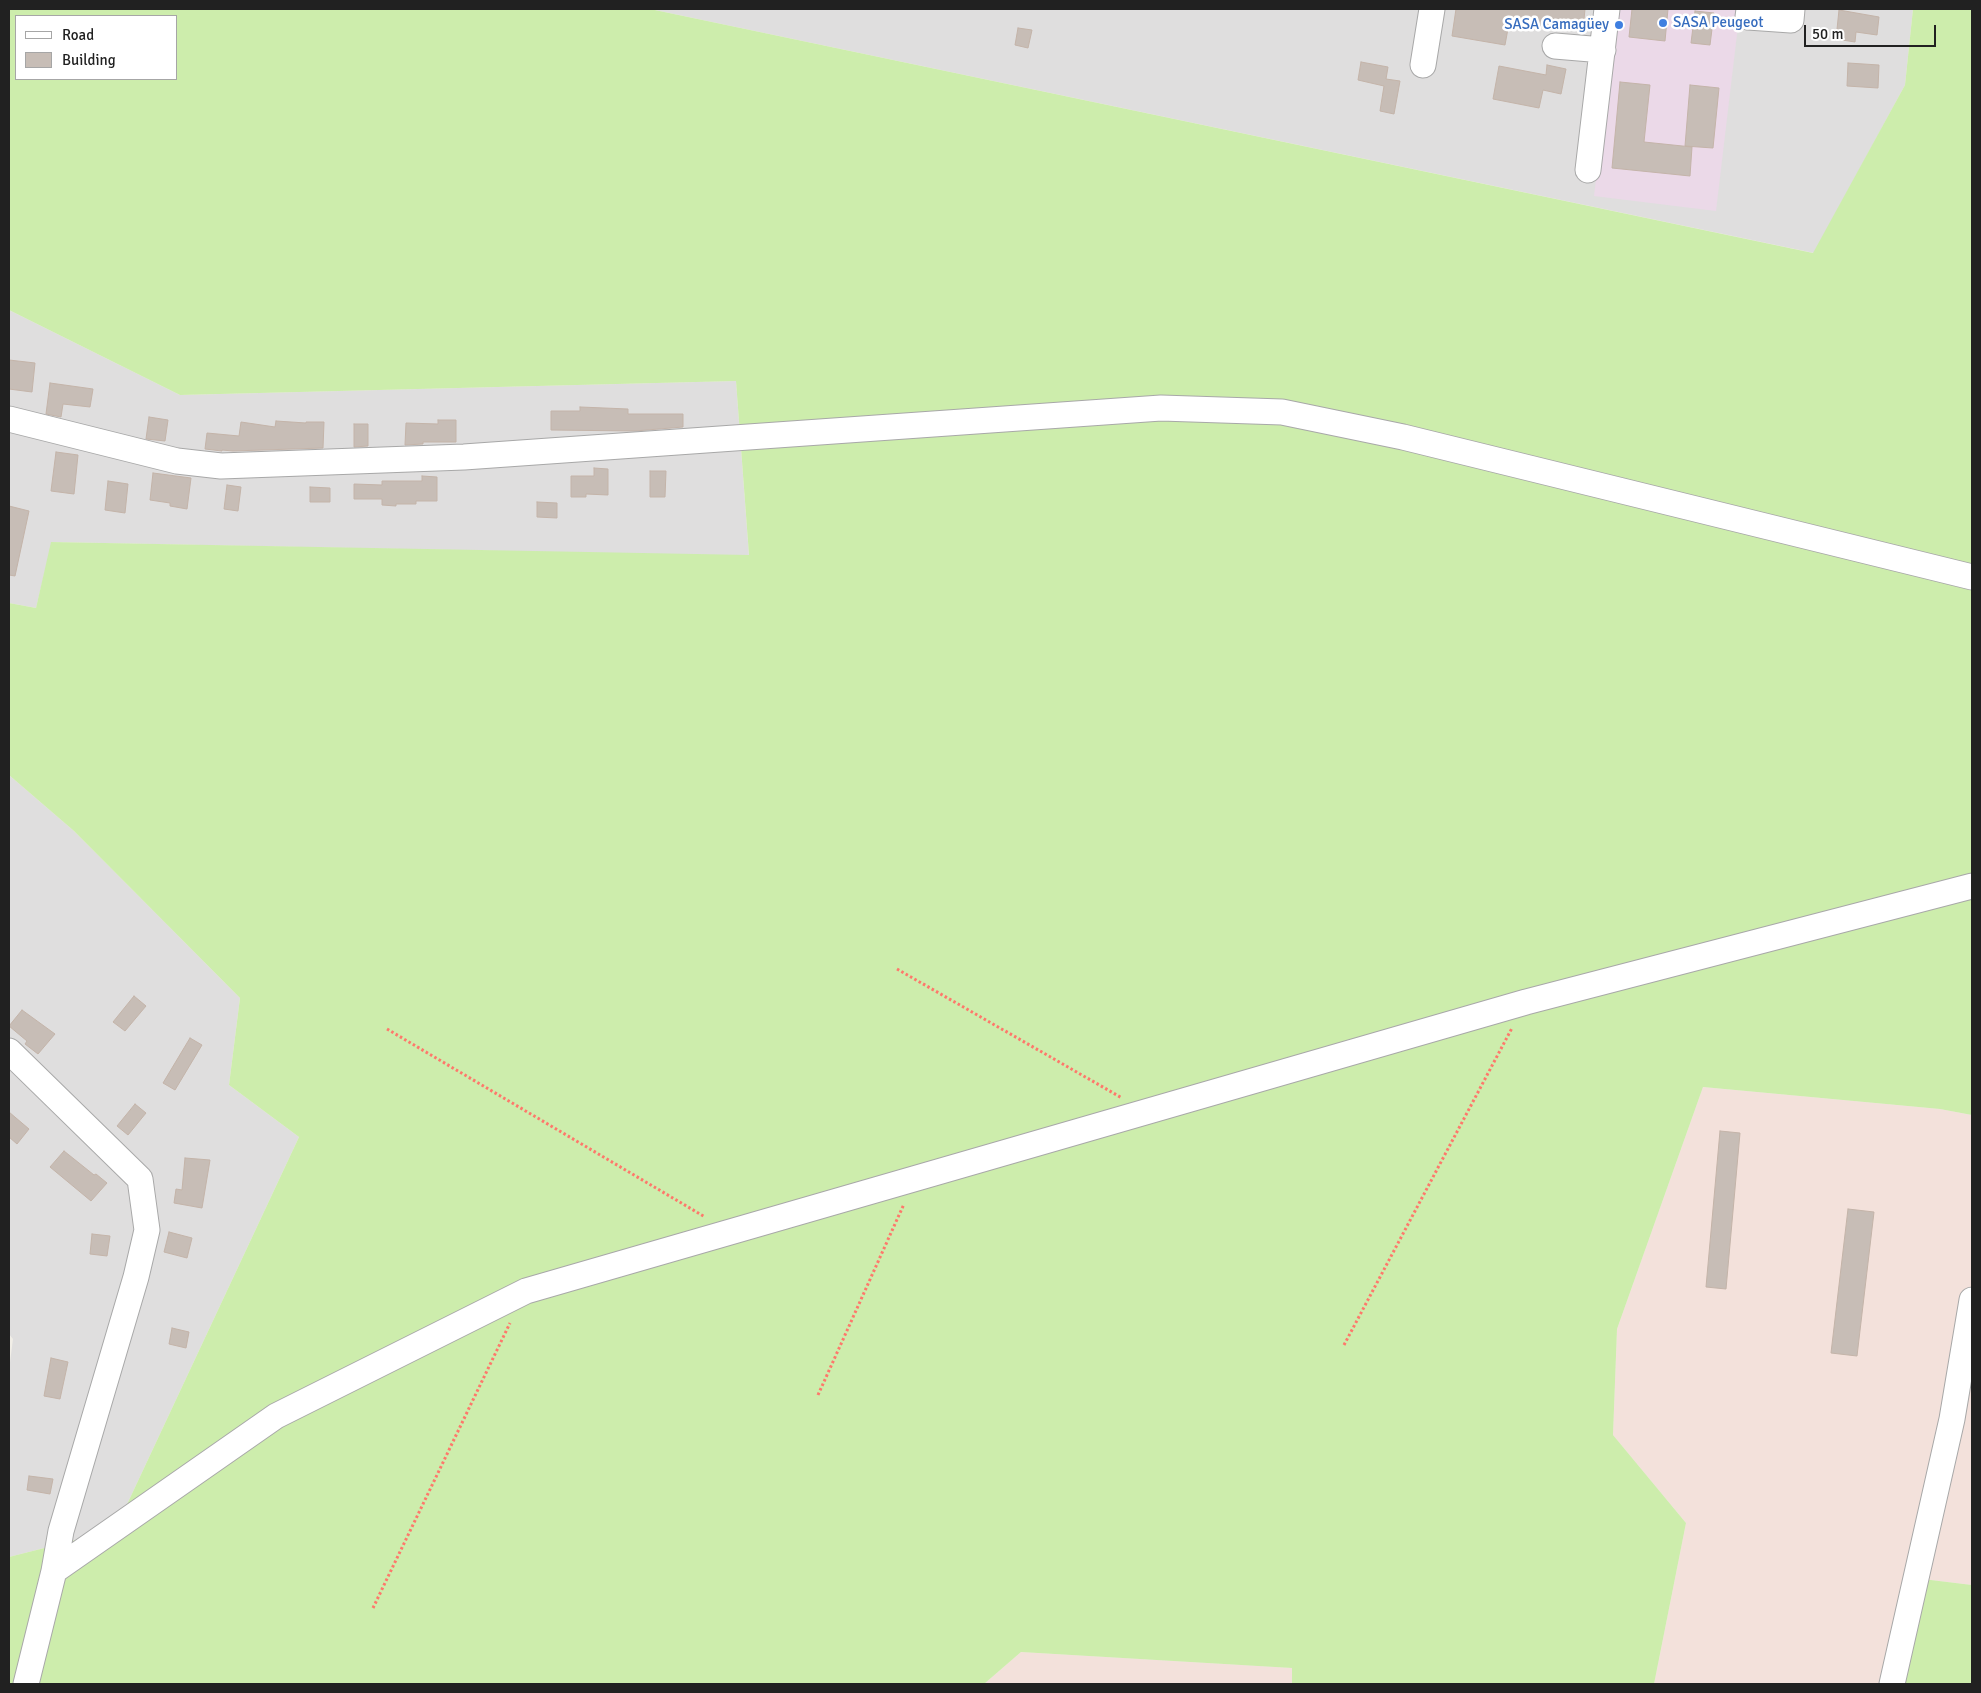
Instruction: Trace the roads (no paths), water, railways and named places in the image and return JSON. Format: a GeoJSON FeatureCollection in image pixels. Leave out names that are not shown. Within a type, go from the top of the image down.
{"type":"FeatureCollection","features":[{"type":"Feature","properties":{"kind":"street"},"geometry":{"type":"LineString","coordinates":[[1423,65],[1432,9]]}},
{"type":"Feature","properties":{"kind":"street"},"geometry":{"type":"LineString","coordinates":[[1588,170],[1608,9]]}},
{"type":"Feature","properties":{"kind":"street"},"geometry":{"type":"LineString","coordinates":[[1749,9],[1748,17],[1791,20],[1792,9]]}},
{"type":"Feature","properties":{"kind":"street"},"geometry":{"type":"LineString","coordinates":[[1555,46],[1602,50]]}},
{"type":"Feature","properties":{"kind":"street"},"geometry":{"type":"LineString","coordinates":[[9,419],[177,461],[221,466],[464,457],[1162,408],[1282,412],[1403,437],[1972,577]]}},
{"type":"Feature","properties":{"kind":"street"},"geometry":{"type":"LineString","coordinates":[[54,1571],[276,1416],[526,1291],[1526,1002],[1972,886]]}},
{"type":"Feature","properties":{"kind":"street"},"geometry":{"type":"LineString","coordinates":[[9,1051],[140,1179],[147,1230],[136,1277],[61,1531],[54,1571],[26,1684]]}},
{"type":"Feature","properties":{"kind":"street"},"geometry":{"type":"LineString","coordinates":[[1892,1684],[1962,1420],[1972,1300]]}},
{"type":"Feature","properties":{"kind":"place","name":"SASA Peugeot"},"geometry":{"type":"Point","coordinates":[1663,23]}},
{"type":"Feature","properties":{"kind":"place","name":"SASA Camagüey"},"geometry":{"type":"Point","coordinates":[1619,25]}}]}
